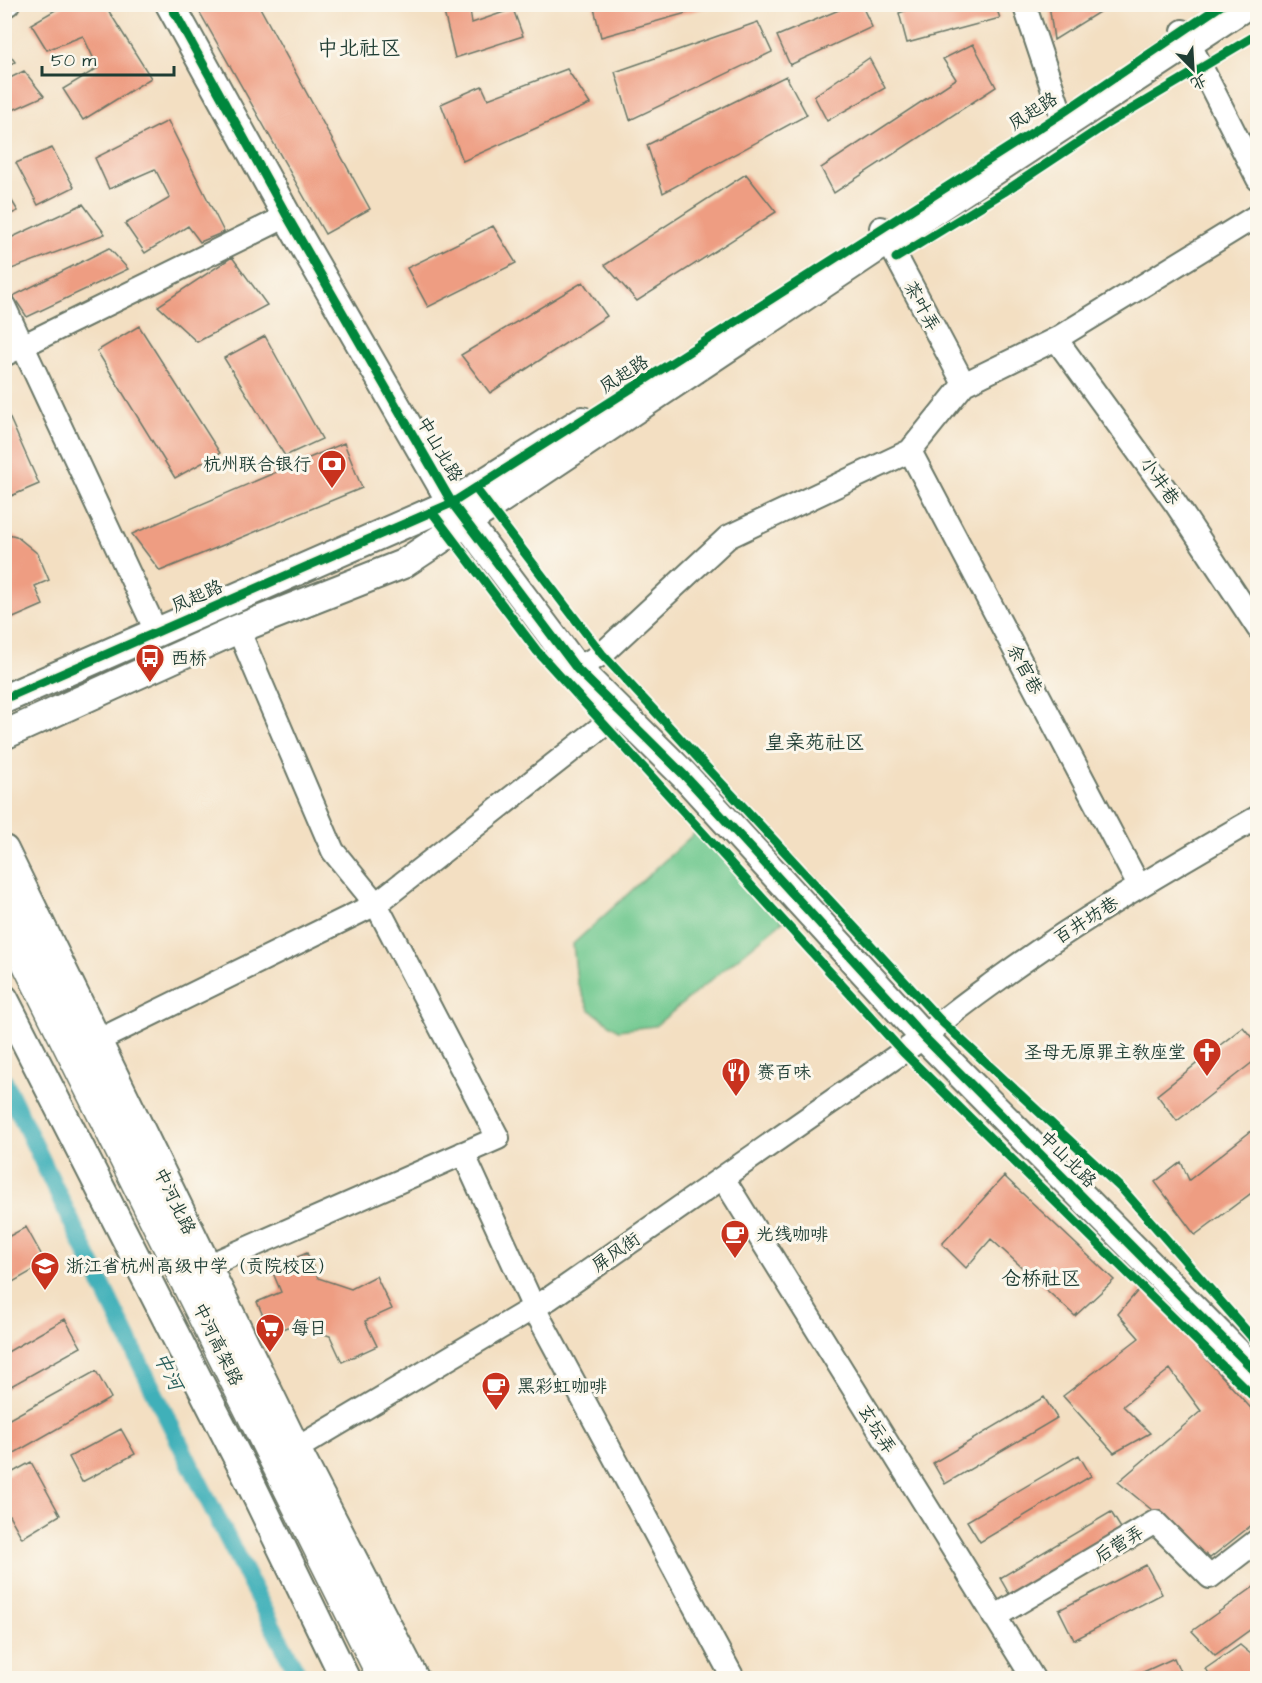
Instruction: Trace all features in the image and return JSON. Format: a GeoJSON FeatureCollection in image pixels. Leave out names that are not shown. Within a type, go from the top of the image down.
{"type":"FeatureCollection","features":[{"type":"Feature","properties":{"kind":"highway","name":"中河高架路"},"geometry":{"type":"LineString","coordinates":[[4,913],[385,1678]]}},
{"type":"Feature","properties":{"kind":"highway","name":"中河高架路"},"geometry":{"type":"LineString","coordinates":[[4,962],[361,1678]]}},
{"type":"Feature","properties":{"kind":"main road","name":"中山北路"},"geometry":{"type":"LineString","coordinates":[[170,4],[287,216],[459,512],[578,669],[706,798],[924,1037],[1257,1374]]}},
{"type":"Feature","properties":{"kind":"main road","name":"凤起路"},"geometry":{"type":"LineString","coordinates":[[884,235],[1061,114],[1186,37],[1223,4]]}},
{"type":"Feature","properties":{"kind":"main road"},"geometry":{"type":"LineString","coordinates":[[4,735],[238,629],[403,564],[459,512],[1186,37],[1248,4]]}},
{"type":"Feature","properties":{"kind":"main road","name":"凤起路"},"geometry":{"type":"LineString","coordinates":[[4,699],[156,631],[459,512]]}},
{"type":"Feature","properties":{"kind":"main road","name":"中河北路"},"geometry":{"type":"LineString","coordinates":[[4,850],[296,1449],[414,1678]]}},
{"type":"Feature","properties":{"kind":"main road"},"geometry":{"type":"LineString","coordinates":[[4,999],[248,1476],[345,1678]]}},
{"type":"Feature","properties":{"kind":"street"},"geometry":{"type":"LineString","coordinates":[[1024,4],[1061,114]]}},
{"type":"Feature","properties":{"kind":"street"},"geometry":{"type":"LineString","coordinates":[[1186,37],[1257,179]]}},
{"type":"Feature","properties":{"kind":"street"},"geometry":{"type":"LineString","coordinates":[[578,669],[602,654],[728,537],[910,451],[964,384],[1056,339],[1257,215]]}},
{"type":"Feature","properties":{"kind":"street"},"geometry":{"type":"LineString","coordinates":[[14,350],[287,216]]}},
{"type":"Feature","properties":{"kind":"street","name":"茶叶弄"},"geometry":{"type":"LineString","coordinates":[[884,235],[964,384]]}},
{"type":"Feature","properties":{"kind":"street"},"geometry":{"type":"LineString","coordinates":[[4,306],[14,350],[156,631]]}},
{"type":"Feature","properties":{"kind":"street","name":"小井巷"},"geometry":{"type":"LineString","coordinates":[[1056,339],[1176,504],[1257,628]]}},
{"type":"Feature","properties":{"kind":"street","name":"余官巷"},"geometry":{"type":"LineString","coordinates":[[910,451],[1139,886]]}},
{"type":"Feature","properties":{"kind":"street"},"geometry":{"type":"LineString","coordinates":[[207,1266],[498,1138],[376,904],[333,851],[238,629]]}},
{"type":"Feature","properties":{"kind":"street"},"geometry":{"type":"LineString","coordinates":[[97,1041],[376,904],[604,725],[616,709]]}},
{"type":"Feature","properties":{"kind":"street","name":"百井坊巷"},"geometry":{"type":"LineString","coordinates":[[924,1037],[942,1021],[1042,947],[1139,886],[1257,817]]}},
{"type":"Feature","properties":{"kind":"street","name":"屏风街"},"geometry":{"type":"LineString","coordinates":[[296,1449],[534,1308],[924,1037]]}},
{"type":"Feature","properties":{"kind":"street"},"geometry":{"type":"LineString","coordinates":[[463,1153],[534,1308],[734,1678]]}},
{"type":"Feature","properties":{"kind":"street","name":"玄坛弄"},"geometry":{"type":"LineString","coordinates":[[723,1178],[1033,1678]]}},
{"type":"Feature","properties":{"kind":"street","name":"后营弄"},"geometry":{"type":"LineString","coordinates":[[994,1617],[1155,1522],[1210,1577],[1257,1540]]}},
{"type":"Feature","properties":{"kind":"green space"},"geometry":{"type":"Polygon","coordinates":[[[699,829],[783,921],[655,1026],[618,1030],[589,1009],[577,982],[573,944],[699,829]]]}},
{"type":"Feature","properties":{"kind":"building"},"geometry":{"type":"Polygon","coordinates":[[[195,4],[258,4],[370,209],[325,234],[195,4]]]}},
{"type":"Feature","properties":{"kind":"building"},"geometry":{"type":"Polygon","coordinates":[[[442,4],[469,4],[472,23],[513,9],[523,36],[455,58],[442,4]]]}},
{"type":"Feature","properties":{"kind":"building"},"geometry":{"type":"Polygon","coordinates":[[[593,4],[715,4],[715,5],[601,37],[593,4]]]}},
{"type":"Feature","properties":{"kind":"building"},"geometry":{"type":"Polygon","coordinates":[[[853,4],[861,4],[872,27],[790,65],[777,36],[853,4]]]}},
{"type":"Feature","properties":{"kind":"building"},"geometry":{"type":"Polygon","coordinates":[[[1049,4],[1112,4],[1054,40],[1049,4]]]}},
{"type":"Feature","properties":{"kind":"building"},"geometry":{"type":"Polygon","coordinates":[[[64,5],[105,5],[151,78],[83,120],[63,89],[98,68],[83,36],[47,50],[31,24],[64,5]]]}},
{"type":"Feature","properties":{"kind":"building"},"geometry":{"type":"Polygon","coordinates":[[[921,5],[995,5],[1000,18],[907,43],[899,13],[921,5]]]}},
{"type":"Feature","properties":{"kind":"building"},"geometry":{"type":"Polygon","coordinates":[[[758,22],[772,52],[630,120],[615,72],[758,22]]]}},
{"type":"Feature","properties":{"kind":"building"},"geometry":{"type":"Polygon","coordinates":[[[973,44],[996,87],[834,193],[821,168],[956,79],[943,59],[973,44]]]}},
{"type":"Feature","properties":{"kind":"building"},"geometry":{"type":"Polygon","coordinates":[[[4,47],[15,62],[4,67],[4,47]]]}},
{"type":"Feature","properties":{"kind":"building"},"geometry":{"type":"Polygon","coordinates":[[[869,58],[885,88],[827,121],[814,96],[869,58]]]}},
{"type":"Feature","properties":{"kind":"building"},"geometry":{"type":"Polygon","coordinates":[[[567,69],[590,104],[463,161],[441,104],[482,86],[488,99],[567,69]]]}},
{"type":"Feature","properties":{"kind":"building"},"geometry":{"type":"Polygon","coordinates":[[[24,71],[44,96],[4,114],[4,81],[24,71]]]}},
{"type":"Feature","properties":{"kind":"building"},"geometry":{"type":"Polygon","coordinates":[[[786,76],[807,115],[663,193],[647,145],[786,76]]]}},
{"type":"Feature","properties":{"kind":"building"},"geometry":{"type":"Polygon","coordinates":[[[168,121],[224,232],[200,242],[188,226],[145,253],[125,224],[170,198],[155,169],[109,189],[95,158],[168,121]]]}},
{"type":"Feature","properties":{"kind":"building"},"geometry":{"type":"Polygon","coordinates":[[[52,148],[74,187],[38,205],[16,163],[52,148]]]}},
{"type":"Feature","properties":{"kind":"building"},"geometry":{"type":"Polygon","coordinates":[[[746,174],[776,212],[637,301],[605,265],[746,174]]]}},
{"type":"Feature","properties":{"kind":"building"},"geometry":{"type":"Polygon","coordinates":[[[4,188],[18,211],[4,217],[4,188]]]}},
{"type":"Feature","properties":{"kind":"building"},"geometry":{"type":"Polygon","coordinates":[[[83,204],[105,234],[9,270],[4,265],[4,241],[83,204]]]}},
{"type":"Feature","properties":{"kind":"building"},"geometry":{"type":"Polygon","coordinates":[[[493,226],[516,263],[428,307],[407,268],[493,226]]]}},
{"type":"Feature","properties":{"kind":"building"},"geometry":{"type":"Polygon","coordinates":[[[109,248],[128,269],[27,317],[13,296],[109,248]]]}},
{"type":"Feature","properties":{"kind":"building"},"geometry":{"type":"Polygon","coordinates":[[[232,257],[267,305],[197,342],[158,306],[232,257]]]}},
{"type":"Feature","properties":{"kind":"building"},"geometry":{"type":"Polygon","coordinates":[[[583,282],[607,316],[490,393],[461,355],[583,282]]]}},
{"type":"Feature","properties":{"kind":"building"},"geometry":{"type":"Polygon","coordinates":[[[139,326],[220,453],[175,478],[97,351],[139,326]]]}},
{"type":"Feature","properties":{"kind":"building"},"geometry":{"type":"Polygon","coordinates":[[[265,336],[322,439],[285,456],[224,358],[265,336]]]}},
{"type":"Feature","properties":{"kind":"building"},"geometry":{"type":"Polygon","coordinates":[[[4,405],[39,484],[4,499],[4,405]]]}},
{"type":"Feature","properties":{"kind":"building"},"geometry":{"type":"Polygon","coordinates":[[[344,443],[362,488],[160,571],[132,534],[344,443]]]}},
{"type":"Feature","properties":{"kind":"building"},"geometry":{"type":"Polygon","coordinates":[[[4,533],[16,536],[38,554],[49,580],[35,586],[43,605],[4,622],[4,533]]]}},
{"type":"Feature","properties":{"kind":"building","name":"圣母无原罪主教座堂"},"geometry":{"type":"Polygon","coordinates":[[[1243,1027],[1258,1045],[1258,1058],[1177,1121],[1157,1095],[1243,1027]]]}},
{"type":"Feature","properties":{"kind":"building"},"geometry":{"type":"Polygon","coordinates":[[[1255,1128],[1258,1131],[1258,1188],[1195,1235],[1155,1182],[1181,1162],[1189,1180],[1255,1128]]]}},
{"type":"Feature","properties":{"kind":"building"},"geometry":{"type":"Polygon","coordinates":[[[1004,1176],[1114,1280],[1075,1316],[991,1239],[966,1268],[942,1244],[1004,1176]]]}},
{"type":"Feature","properties":{"kind":"building"},"geometry":{"type":"Polygon","coordinates":[[[26,1227],[46,1263],[4,1287],[4,1264],[10,1261],[4,1252],[4,1239],[26,1227]]]}},
{"type":"Feature","properties":{"kind":"building"},"geometry":{"type":"Polygon","coordinates":[[[307,1253],[318,1278],[351,1289],[376,1276],[392,1309],[365,1321],[377,1346],[342,1362],[330,1336],[294,1324],[271,1334],[257,1302],[281,1292],[271,1268],[307,1253]]]}},
{"type":"Feature","properties":{"kind":"building"},"geometry":{"type":"Polygon","coordinates":[[[1141,1287],[1258,1416],[1258,1520],[1210,1558],[1118,1482],[1201,1411],[1170,1369],[1123,1406],[1150,1433],[1114,1453],[1063,1396],[1139,1338],[1118,1314],[1141,1287]]]}},
{"type":"Feature","properties":{"kind":"building"},"geometry":{"type":"Polygon","coordinates":[[[65,1319],[81,1347],[4,1390],[4,1354],[65,1319]]]}},
{"type":"Feature","properties":{"kind":"building"},"geometry":{"type":"Polygon","coordinates":[[[96,1371],[111,1398],[4,1459],[4,1422],[96,1371]]]}},
{"type":"Feature","properties":{"kind":"building"},"geometry":{"type":"Polygon","coordinates":[[[1044,1397],[1057,1418],[945,1484],[933,1463],[1044,1397]]]}},
{"type":"Feature","properties":{"kind":"building"},"geometry":{"type":"Polygon","coordinates":[[[121,1429],[135,1454],[82,1482],[69,1457],[121,1429]]]}},
{"type":"Feature","properties":{"kind":"building"},"geometry":{"type":"Polygon","coordinates":[[[1079,1455],[1091,1476],[980,1542],[967,1521],[1079,1455]]]}},
{"type":"Feature","properties":{"kind":"building"},"geometry":{"type":"Polygon","coordinates":[[[31,1462],[60,1515],[22,1538],[4,1506],[4,1477],[31,1462]]]}},
{"type":"Feature","properties":{"kind":"building"},"geometry":{"type":"Polygon","coordinates":[[[1111,1512],[1124,1533],[1012,1599],[1000,1578],[1111,1512]]]}},
{"type":"Feature","properties":{"kind":"building"},"geometry":{"type":"Polygon","coordinates":[[[1146,1565],[1162,1594],[1074,1640],[1059,1610],[1146,1565]]]}},
{"type":"Feature","properties":{"kind":"building"},"geometry":{"type":"Polygon","coordinates":[[[1258,1584],[1258,1624],[1215,1655],[1192,1631],[1258,1584]]]}},
{"type":"Feature","properties":{"kind":"building"},"geometry":{"type":"Polygon","coordinates":[[[1240,1645],[1258,1660],[1258,1678],[1214,1678],[1205,1669],[1240,1645]]]}},
{"type":"Feature","properties":{"kind":"building"},"geometry":{"type":"Polygon","coordinates":[[[1174,1658],[1183,1678],[1130,1678],[1174,1658]]]}},
{"type":"Feature","properties":{"kind":"waterway","name":"中河"},"geometry":{"type":"LineString","coordinates":[[4,1081],[112,1307],[300,1678]]}},
{"type":"Feature","properties":{"kind":"cycle path"},"geometry":{"type":"LineString","coordinates":[[170,4],[287,216],[452,503],[577,669],[684,775],[924,1037],[1258,1374]]}},
{"type":"Feature","properties":{"kind":"cycle path"},"geometry":{"type":"LineString","coordinates":[[4,699],[452,503],[1061,114],[1223,4]]}},
{"type":"Feature","properties":{"kind":"cycle path"},"geometry":{"type":"LineString","coordinates":[[896,258],[1004,192],[1105,125],[1258,34]]}},
{"type":"Feature","properties":{"kind":"cycle path"},"geometry":{"type":"LineString","coordinates":[[476,489],[602,654],[941,1021],[1123,1190],[1258,1344]]}},
{"type":"Feature","properties":{"kind":"cycle path"},"geometry":{"type":"LineString","coordinates":[[432,512],[537,651],[903,1052],[1258,1401]]}},
{"type":"Feature","properties":{"kind":"place","name":"杭州联合银行"},"geometry":{"type":"Point","coordinates":[332,490]}},
{"type":"Feature","properties":{"kind":"place","name":"西桥"},"geometry":{"type":"Point","coordinates":[150,684]}},
{"type":"Feature","properties":{"kind":"place","name":"圣母无原罪主教座堂"},"geometry":{"type":"Point","coordinates":[1207,1078]}},
{"type":"Feature","properties":{"kind":"place","name":"赛百味"},"geometry":{"type":"Point","coordinates":[736,1098]}},
{"type":"Feature","properties":{"kind":"place","name":"光线咖啡"},"geometry":{"type":"Point","coordinates":[735,1260]}},
{"type":"Feature","properties":{"kind":"place","name":"浙江省杭州高级中学（贡院校区）"},"geometry":{"type":"Point","coordinates":[45,1292]}},
{"type":"Feature","properties":{"kind":"place","name":"每日"},"geometry":{"type":"Point","coordinates":[270,1354]}},
{"type":"Feature","properties":{"kind":"place","name":"黑彩虹咖啡"},"geometry":{"type":"Point","coordinates":[496,1412]}},
{"type":"Feature","properties":{"kind":"district","name":"中北社区"},"geometry":{"type":"Point","coordinates":[359,48]}},
{"type":"Feature","properties":{"kind":"district","name":"皇亲苑社区"},"geometry":{"type":"Point","coordinates":[815,742]}},
{"type":"Feature","properties":{"kind":"district","name":"仓桥社区"},"geometry":{"type":"Point","coordinates":[1041,1278]}}]}
